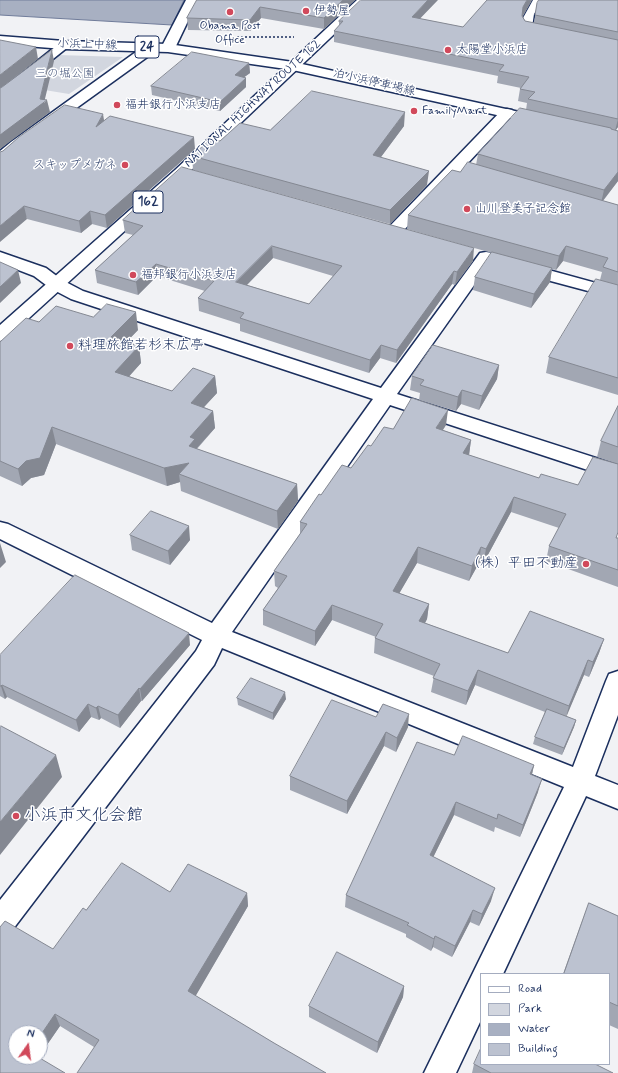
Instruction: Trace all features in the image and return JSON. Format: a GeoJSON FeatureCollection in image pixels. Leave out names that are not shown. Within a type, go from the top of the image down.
{"type":"FeatureCollection","features":[{"type":"Feature","properties":{"kind":"main road"},"geometry":{"type":"LineString","coordinates":[[168,48],[192,0]]}},
{"type":"Feature","properties":{"kind":"main road","name":"NATIONAL HIGHWAY ROUTE 162"},"geometry":{"type":"LineString","coordinates":[[0,335],[56,284],[188,175],[293,66],[364,0]]}},
{"type":"Feature","properties":{"kind":"main road","name":"小浜上中線"},"geometry":{"type":"LineString","coordinates":[[0,40],[64,45],[168,48],[293,66]]}},
{"type":"Feature","properties":{"kind":"main road"},"geometry":{"type":"LineString","coordinates":[[0,159],[16,145],[152,48]]}},
{"type":"Feature","properties":{"kind":"main road","name":"泊小浜停車場線"},"geometry":{"type":"LineString","coordinates":[[293,66],[559,124]]}},
{"type":"Feature","properties":{"kind":"main road"},"geometry":{"type":"LineString","coordinates":[[394,231],[506,113]]}},
{"type":"Feature","properties":{"kind":"main road"},"geometry":{"type":"LineString","coordinates":[[456,166],[507,182]]}},
{"type":"Feature","properties":{"kind":"main road"},"geometry":{"type":"LineString","coordinates":[[0,257],[40,272],[56,284],[77,294],[618,473]]}},
{"type":"Feature","properties":{"kind":"main road"},"geometry":{"type":"LineString","coordinates":[[0,923],[205,658],[216,636],[385,397],[491,259],[618,294]]}},
{"type":"Feature","properties":{"kind":"main road"},"geometry":{"type":"LineString","coordinates":[[0,530],[216,636],[618,797]]}},
{"type":"Feature","properties":{"kind":"main road"},"geometry":{"type":"LineString","coordinates":[[487,973],[580,782],[618,681]]}},
{"type":"Feature","properties":{"kind":"main road"},"geometry":{"type":"LineString","coordinates":[[440,1073],[480,989]]}},
{"type":"Feature","properties":{"kind":"lane"},"geometry":{"type":"LineString","coordinates":[[538,0],[530,12],[526,26],[528,29],[550,34]]}},
{"type":"Feature","properties":{"kind":"lane"},"geometry":{"type":"LineString","coordinates":[[0,96],[64,45]]}},
{"type":"Feature","properties":{"kind":"green space","name":"三の堀公園"},"geometry":{"type":"Polygon","coordinates":[[[58,55],[123,57],[69,94],[20,86],[58,55]]]}},
{"type":"Feature","properties":{"kind":"water"},"geometry":{"type":"Polygon","coordinates":[[[0,0],[184,0],[172,25],[0,15],[0,0]]]}},
{"type":"Feature","properties":{"kind":"building"},"geometry":{"type":"Polygon","coordinates":[[[197,0],[343,0],[324,18],[260,7],[250,20],[187,18],[197,0]]]}},
{"type":"Feature","properties":{"kind":"building"},"geometry":{"type":"Polygon","coordinates":[[[361,0],[428,0],[412,17],[463,27],[487,0],[527,0],[523,7],[522,16],[525,21],[618,40],[618,119],[528,99],[535,92],[520,89],[529,77],[499,71],[504,65],[334,31],[343,21],[339,21],[361,0]]]}},
{"type":"Feature","properties":{"kind":"building"},"geometry":{"type":"Polygon","coordinates":[[[539,0],[618,0],[618,32],[535,15],[539,0]]]}},
{"type":"Feature","properties":{"kind":"building"},"geometry":{"type":"Polygon","coordinates":[[[0,40],[36,47],[0,75],[0,40]]]}},
{"type":"Feature","properties":{"kind":"building"},"geometry":{"type":"Polygon","coordinates":[[[52,50],[40,99],[47,100],[0,135],[0,88],[52,50]]]}},
{"type":"Feature","properties":{"kind":"building"},"geometry":{"type":"Polygon","coordinates":[[[192,52],[249,63],[235,75],[246,78],[220,102],[151,86],[192,52]]]}},
{"type":"Feature","properties":{"kind":"building"},"geometry":{"type":"Polygon","coordinates":[[[312,91],[405,112],[373,155],[429,171],[390,210],[192,156],[210,139],[220,141],[240,123],[270,130],[312,91]]]}},
{"type":"Feature","properties":{"kind":"building"},"geometry":{"type":"Polygon","coordinates":[[[65,105],[103,114],[96,127],[110,116],[194,137],[105,215],[90,211],[79,221],[24,206],[0,226],[0,152],[65,105]]]}},
{"type":"Feature","properties":{"kind":"building"},"geometry":{"type":"Polygon","coordinates":[[[520,108],[611,128],[618,131],[618,172],[604,190],[478,154],[520,108]]]}},
{"type":"Feature","properties":{"kind":"building"},"geometry":{"type":"Polygon","coordinates":[[[468,162],[618,205],[618,272],[603,267],[608,258],[566,246],[559,256],[408,215],[452,170],[460,172],[468,162]]]}},
{"type":"Feature","properties":{"kind":"building"},"geometry":{"type":"Polygon","coordinates":[[[182,167],[474,248],[457,272],[454,271],[397,350],[381,345],[370,360],[240,318],[244,313],[198,298],[214,281],[156,264],[136,282],[95,270],[143,226],[123,220],[182,167]],[[272,246],[236,282],[309,304],[342,266],[272,246]]]}},
{"type":"Feature","properties":{"kind":"building"},"geometry":{"type":"Polygon","coordinates":[[[492,252],[552,268],[534,294],[475,277],[492,252]]]}},
{"type":"Feature","properties":{"kind":"building"},"geometry":{"type":"Polygon","coordinates":[[[0,262],[18,270],[0,287],[0,262]]]}},
{"type":"Feature","properties":{"kind":"building"},"geometry":{"type":"Polygon","coordinates":[[[596,279],[618,285],[618,378],[549,357],[596,279]]]}},
{"type":"Feature","properties":{"kind":"building"},"geometry":{"type":"Polygon","coordinates":[[[107,304],[136,312],[111,337],[139,346],[115,372],[172,391],[193,368],[215,376],[191,403],[213,411],[190,437],[195,439],[189,446],[297,484],[277,511],[179,474],[189,463],[164,468],[52,427],[40,458],[26,461],[18,469],[0,461],[0,342],[26,318],[39,322],[56,306],[93,317],[107,304]]]}},
{"type":"Feature","properties":{"kind":"building"},"geometry":{"type":"Polygon","coordinates":[[[433,345],[499,365],[482,396],[462,390],[458,397],[420,385],[424,380],[412,376],[433,345]]]}},
{"type":"Feature","properties":{"kind":"building"},"geometry":{"type":"Polygon","coordinates":[[[412,398],[448,410],[436,428],[471,440],[463,453],[539,478],[541,474],[578,485],[593,457],[618,464],[618,532],[616,538],[618,538],[618,570],[549,546],[566,514],[514,497],[486,549],[481,547],[472,566],[418,547],[393,591],[429,604],[419,621],[508,653],[530,611],[604,639],[593,662],[588,660],[569,706],[478,670],[468,691],[433,678],[440,664],[375,638],[383,624],[332,605],[315,631],[263,610],[287,576],[274,571],[307,524],[300,522],[319,494],[321,495],[342,465],[351,468],[368,445],[371,446],[384,427],[393,429],[412,398]]]}},
{"type":"Feature","properties":{"kind":"building"},"geometry":{"type":"Polygon","coordinates":[[[618,406],[618,447],[601,441],[618,406]]]}},
{"type":"Feature","properties":{"kind":"building"},"geometry":{"type":"Polygon","coordinates":[[[151,511],[189,526],[168,551],[130,535],[151,511]]]}},
{"type":"Feature","properties":{"kind":"building"},"geometry":{"type":"Polygon","coordinates":[[[75,575],[189,633],[140,689],[139,688],[118,715],[98,706],[96,708],[88,704],[76,720],[2,685],[0,686],[0,655],[75,575]]]}},
{"type":"Feature","properties":{"kind":"building"},"geometry":{"type":"Polygon","coordinates":[[[251,678],[285,692],[273,713],[237,698],[251,678]]]}},
{"type":"Feature","properties":{"kind":"building"},"geometry":{"type":"Polygon","coordinates":[[[332,700],[376,717],[383,704],[409,714],[397,738],[386,732],[347,801],[290,776],[332,700]]]}},
{"type":"Feature","properties":{"kind":"building"},"geometry":{"type":"Polygon","coordinates":[[[547,709],[576,720],[564,748],[535,737],[547,709]]]}},
{"type":"Feature","properties":{"kind":"building"},"geometry":{"type":"Polygon","coordinates":[[[1,726],[56,755],[0,822],[0,727],[1,726]]]}},
{"type":"Feature","properties":{"kind":"building"},"geometry":{"type":"Polygon","coordinates":[[[463,736],[534,765],[530,774],[542,779],[523,825],[498,814],[497,819],[456,802],[430,855],[495,888],[482,914],[473,910],[455,946],[435,936],[434,939],[407,925],[409,923],[346,895],[417,742],[454,755],[463,736]]]}},
{"type":"Feature","properties":{"kind":"building"},"geometry":{"type":"Polygon","coordinates":[[[122,863],[170,892],[188,864],[247,893],[188,991],[326,1073],[77,1073],[99,1040],[55,1014],[48,1025],[8,1025],[8,1065],[48,1065],[48,1063],[65,1073],[0,1073],[0,927],[5,921],[53,949],[83,908],[86,910],[122,863]]]}},
{"type":"Feature","properties":{"kind":"building"},"geometry":{"type":"Polygon","coordinates":[[[589,903],[618,916],[618,1006],[610,1002],[610,973],[564,973],[589,903]]]}},
{"type":"Feature","properties":{"kind":"building"},"geometry":{"type":"Polygon","coordinates":[[[337,952],[404,986],[378,1042],[309,1006],[337,952]]]}},
{"type":"Feature","properties":{"kind":"building"},"geometry":{"type":"Polygon","coordinates":[[[480,1050],[480,1065],[597,1065],[613,1073],[491,1073],[474,1064],[480,1050]]]}},
{"type":"Feature","properties":{"kind":"place","name":"伊勢屋"},"geometry":{"type":"Point","coordinates":[306,11]}},
{"type":"Feature","properties":{"kind":"place","name":"Obama Post Office"},"geometry":{"type":"Point","coordinates":[230,12]}},
{"type":"Feature","properties":{"kind":"place","name":"太陽堂小浜店"},"geometry":{"type":"Point","coordinates":[448,50]}},
{"type":"Feature","properties":{"kind":"place","name":"福井銀行小浜支店"},"geometry":{"type":"Point","coordinates":[117,105]}},
{"type":"Feature","properties":{"kind":"place","name":"FamilyMart"},"geometry":{"type":"Point","coordinates":[414,111]}},
{"type":"Feature","properties":{"kind":"place","name":"スキップメガネ"},"geometry":{"type":"Point","coordinates":[125,165]}},
{"type":"Feature","properties":{"kind":"place","name":"山川登美子記念館"},"geometry":{"type":"Point","coordinates":[467,209]}},
{"type":"Feature","properties":{"kind":"place","name":"福邦銀行小浜支店"},"geometry":{"type":"Point","coordinates":[133,275]}},
{"type":"Feature","properties":{"kind":"place","name":"料理旅館若杉末広亭"},"geometry":{"type":"Point","coordinates":[70,346]}},
{"type":"Feature","properties":{"kind":"place","name":"（株）平田不動産"},"geometry":{"type":"Point","coordinates":[586,564]}},
{"type":"Feature","properties":{"kind":"place","name":"小浜市文化会館"},"geometry":{"type":"Point","coordinates":[16,816]}}]}
